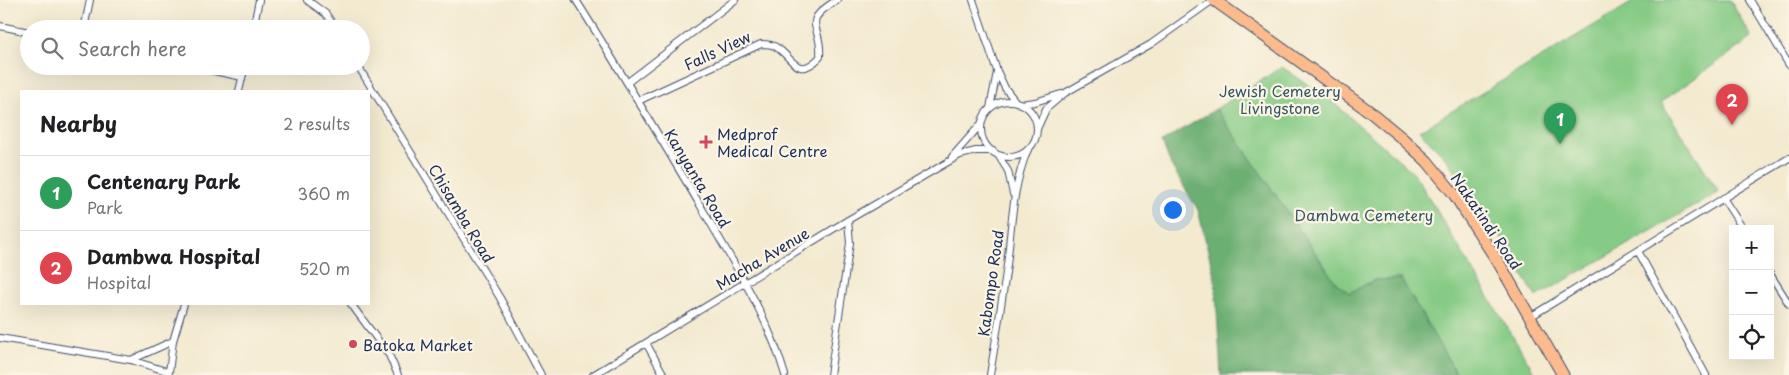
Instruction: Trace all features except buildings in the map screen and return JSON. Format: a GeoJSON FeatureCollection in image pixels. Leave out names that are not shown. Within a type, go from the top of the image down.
{"type":"FeatureCollection","features":[{"type":"Feature","properties":{"kind":"highway","name":"Nakatindi Road"},"geometry":{"type":"LineString","coordinates":[[1213,0],[1369,111],[1426,161],[1454,194],[1500,265],[1563,375]]}},
{"type":"Feature","properties":{"kind":"street"},"geometry":{"type":"LineString","coordinates":[[86,20],[90,0]]}},
{"type":"Feature","properties":{"kind":"street"},"geometry":{"type":"LineString","coordinates":[[255,20],[259,0]]}},
{"type":"Feature","properties":{"kind":"street"},"geometry":{"type":"LineString","coordinates":[[307,0],[326,14],[330,20]]}},
{"type":"Feature","properties":{"kind":"street","name":"Kanyanta Road"},"geometry":{"type":"LineString","coordinates":[[576,0],[628,82],[745,282],[780,356],[785,375]]}},
{"type":"Feature","properties":{"kind":"street","name":"Falls View"},"geometry":{"type":"LineString","coordinates":[[628,82],[735,0]]}},
{"type":"Feature","properties":{"kind":"street","name":"Falls View"},"geometry":{"type":"LineString","coordinates":[[638,101],[761,44],[769,44],[776,47],[792,63],[798,67],[805,67],[820,57],[821,51],[815,26],[815,17],[821,10],[837,0]]}},
{"type":"Feature","properties":{"kind":"street"},"geometry":{"type":"LineString","coordinates":[[973,0],[997,71],[1005,88],[1018,103],[1031,112],[1035,120],[1036,129],[1035,138],[1028,149],[1015,156],[1006,157],[995,153],[984,142],[981,133],[984,115],[998,103],[1006,101],[1018,103],[1035,102],[1065,93]]}},
{"type":"Feature","properties":{"kind":"street"},"geometry":{"type":"LineString","coordinates":[[1036,129],[1046,109],[1065,93],[1151,44],[1213,0]]}},
{"type":"Feature","properties":{"kind":"street"},"geometry":{"type":"LineString","coordinates":[[1750,0],[1789,65]]}},
{"type":"Feature","properties":{"kind":"street"},"geometry":{"type":"LineString","coordinates":[[0,26],[20,30]]}},
{"type":"Feature","properties":{"kind":"street"},"geometry":{"type":"LineString","coordinates":[[990,108],[997,71]]}},
{"type":"Feature","properties":{"kind":"street"},"geometry":{"type":"LineString","coordinates":[[233,75],[242,77],[239,90]]}},
{"type":"Feature","properties":{"kind":"street","name":"Chisamba Road"},"geometry":{"type":"LineString","coordinates":[[364,75],[500,298],[540,375]]}},
{"type":"Feature","properties":{"kind":"street","name":"Macha Avenue"},"geometry":{"type":"LineString","coordinates":[[946,164],[981,124]]}},
{"type":"Feature","properties":{"kind":"street","name":"Kabompo Road"},"geometry":{"type":"LineString","coordinates":[[990,375],[1007,265],[1014,195],[1020,169],[1028,149]]}},
{"type":"Feature","properties":{"kind":"street","name":"Macha Avenue"},"geometry":{"type":"LineString","coordinates":[[593,375],[848,220],[960,155],[976,151],[995,153]]}},
{"type":"Feature","properties":{"kind":"street","name":"Kabompo Road"},"geometry":{"type":"LineString","coordinates":[[995,153],[1008,171],[1014,195]]}},
{"type":"Feature","properties":{"kind":"street"},"geometry":{"type":"LineString","coordinates":[[1530,317],[1789,158]]}},
{"type":"Feature","properties":{"kind":"street"},"geometry":{"type":"LineString","coordinates":[[1724,198],[1740,225]]}},
{"type":"Feature","properties":{"kind":"street"},"geometry":{"type":"LineString","coordinates":[[830,375],[850,243],[848,220]]}},
{"type":"Feature","properties":{"kind":"street"},"geometry":{"type":"LineString","coordinates":[[1638,251],[1706,375]]}},
{"type":"Feature","properties":{"kind":"street"},"geometry":{"type":"LineString","coordinates":[[1774,280],[1789,304]]}},
{"type":"Feature","properties":{"kind":"street"},"geometry":{"type":"LineString","coordinates":[[0,338],[131,360],[169,372],[173,341],[184,305]]}},
{"type":"Feature","properties":{"kind":"street"},"geometry":{"type":"LineString","coordinates":[[352,305],[389,355],[398,375]]}},
{"type":"Feature","properties":{"kind":"street"},"geometry":{"type":"LineString","coordinates":[[131,360],[173,341]]}},
{"type":"Feature","properties":{"kind":"street"},"geometry":{"type":"LineString","coordinates":[[646,343],[664,375]]}},
{"type":"Feature","properties":{"kind":"green space"},"geometry":{"type":"Polygon","coordinates":[[[1636,0],[1730,0],[1752,38],[1661,102],[1719,192],[1536,297],[1502,239],[1445,157],[1419,131],[1636,0]]]}},
{"type":"Feature","properties":{"kind":"green space","name":"Dambwa Cemetery"},"geometry":{"type":"Polygon","coordinates":[[[1282,67],[1329,99],[1414,173],[1536,375],[1457,375],[1401,279],[1375,280],[1349,293],[1336,283],[1216,109],[1282,67]]]}},
{"type":"Feature","properties":{"kind":"green space"},"geometry":{"type":"Polygon","coordinates":[[[1216,109],[1336,283],[1349,293],[1375,280],[1401,279],[1457,375],[1221,375],[1215,279],[1198,210],[1171,165],[1162,142],[1216,109]]]}},
{"type":"Feature","properties":{"kind":"place","name":"Dambwa Hospital"},"geometry":{"type":"Point","coordinates":[1732,125]}},
{"type":"Feature","properties":{"kind":"place","name":"Medprof Medical Centre"},"geometry":{"type":"Point","coordinates":[706,142]}},
{"type":"Feature","properties":{"kind":"place","name":"Centenary Park"},"geometry":{"type":"Point","coordinates":[1560,144]}},
{"type":"Feature","properties":{"kind":"place","name":"Batoka Market"},"geometry":{"type":"Point","coordinates":[353,344]}},
{"type":"Feature","properties":{"kind":"park label","name":"Jewish Cemetery Livingstone"},"geometry":{"type":"Point","coordinates":[1280,98]}}]}
